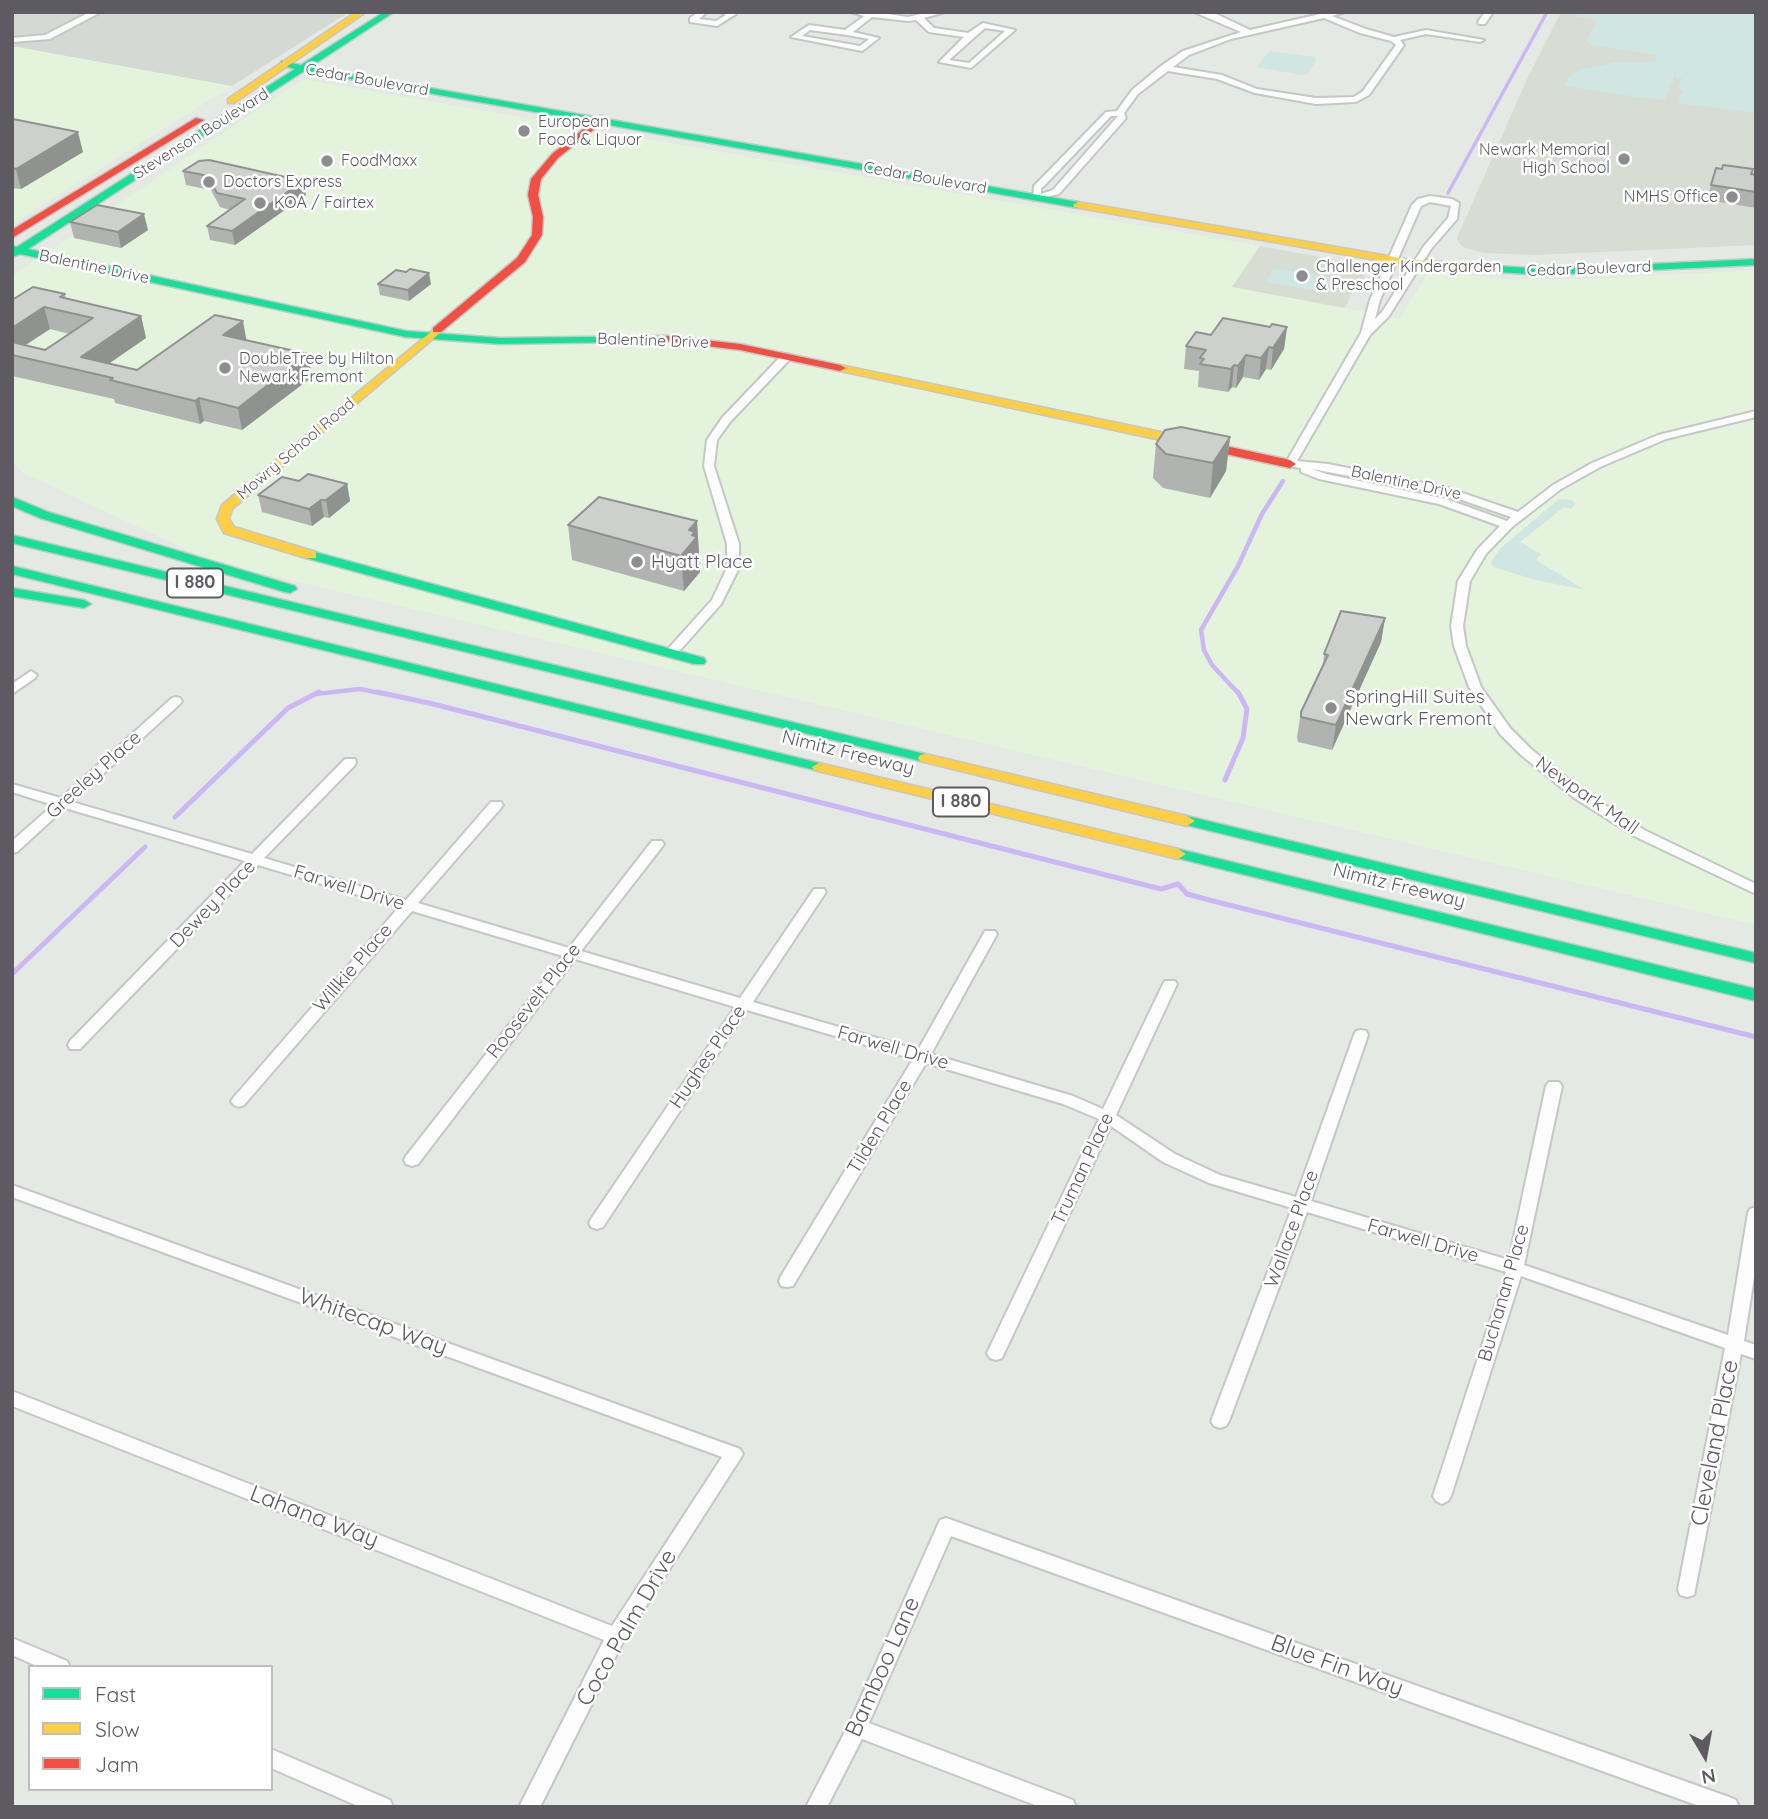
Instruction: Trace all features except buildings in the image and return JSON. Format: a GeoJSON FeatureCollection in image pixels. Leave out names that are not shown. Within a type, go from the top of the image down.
{"type":"FeatureCollection","features":[{"type":"Feature","properties":{"kind":"main road","name":"Stevenson Boulevard"},"geometry":{"type":"LineString","coordinates":[[12,235],[229,102],[362,12]]}},
{"type":"Feature","properties":{"kind":"main road","name":"Stevenson Boulevard"},"geometry":{"type":"LineString","coordinates":[[15,251],[390,12]]}},
{"type":"Feature","properties":{"kind":"main road"},"geometry":{"type":"LineString","coordinates":[[332,49],[333,58],[339,65],[360,73]]}},
{"type":"Feature","properties":{"kind":"main road","name":"Cedar Boulevard"},"geometry":{"type":"LineString","coordinates":[[284,64],[1421,259],[1552,272],[1756,262]]}},
{"type":"Feature","properties":{"kind":"main road","name":"Cedar Boulevard"},"geometry":{"type":"LineString","coordinates":[[305,67],[360,73],[603,118]]}},
{"type":"Feature","properties":{"kind":"main road","name":"Mowry School Road"},"geometry":{"type":"LineString","coordinates":[[603,118],[555,156],[536,179],[533,195],[538,226],[528,251],[430,337],[234,500],[223,514],[224,525],[247,538],[699,661]]}},
{"type":"Feature","properties":{"kind":"main road","name":"Cedar Boulevard"},"geometry":{"type":"LineString","coordinates":[[1036,193],[1056,192],[1394,255]]}},
{"type":"Feature","properties":{"kind":"main road","name":"Balentine Drive"},"geometry":{"type":"LineString","coordinates":[[15,251],[366,327],[430,337],[500,341],[661,338],[716,344],[1290,464]]}},
{"type":"Feature","properties":{"kind":"main road","name":"Cedar Boulevard"},"geometry":{"type":"LineString","coordinates":[[1421,259],[1544,261],[1756,251]]}},
{"type":"Feature","properties":{"kind":"main road"},"geometry":{"type":"LineString","coordinates":[[12,266],[81,264]]}},
{"type":"Feature","properties":{"kind":"main road"},"geometry":{"type":"LineString","coordinates":[[12,501],[44,515],[337,603],[377,627]]}},
{"type":"Feature","properties":{"kind":"main road","name":"Nimitz Freeway"},"geometry":{"type":"LineString","coordinates":[[12,539],[1756,956]]}},
{"type":"Feature","properties":{"kind":"main road","name":"Nimitz Freeway"},"geometry":{"type":"LineString","coordinates":[[12,570],[1756,995]]}},
{"type":"Feature","properties":{"kind":"main road"},"geometry":{"type":"LineString","coordinates":[[12,592],[145,616],[221,622]]}},
{"type":"Feature","properties":{"kind":"street"},"geometry":{"type":"LineString","coordinates":[[12,40],[47,37],[97,12]]}},
{"type":"Feature","properties":{"kind":"street"},"geometry":{"type":"LineString","coordinates":[[703,12],[692,20],[718,24],[732,13],[724,12]]}},
{"type":"Feature","properties":{"kind":"street"},"geometry":{"type":"LineString","coordinates":[[854,12],[898,19],[919,18],[941,12]]}},
{"type":"Feature","properties":{"kind":"street"},"geometry":{"type":"LineString","coordinates":[[1198,12],[1209,14],[1248,32]]}},
{"type":"Feature","properties":{"kind":"street"},"geometry":{"type":"LineString","coordinates":[[1036,193],[1110,114],[1120,113],[1135,92],[1186,52],[1248,32],[1341,12]]}},
{"type":"Feature","properties":{"kind":"street"},"geometry":{"type":"LineString","coordinates":[[1482,22],[1489,12]]}},
{"type":"Feature","properties":{"kind":"street"},"geometry":{"type":"LineString","coordinates":[[847,33],[875,38],[862,49],[795,37],[808,27],[847,33],[869,15]]}},
{"type":"Feature","properties":{"kind":"street"},"geometry":{"type":"LineString","coordinates":[[1327,17],[1363,32],[1394,39],[1426,32],[1480,40]]}},
{"type":"Feature","properties":{"kind":"street"},"geometry":{"type":"LineString","coordinates":[[919,18],[932,30],[970,36],[983,25],[1011,30],[971,66],[943,62],[970,36]]}},
{"type":"Feature","properties":{"kind":"street"},"geometry":{"type":"LineString","coordinates":[[1164,68],[1219,77],[1255,91],[1321,102],[1340,102],[1356,99],[1366,93],[1398,50],[1400,45],[1394,39]]}},
{"type":"Feature","properties":{"kind":"street"},"geometry":{"type":"LineString","coordinates":[[1056,192],[1123,116],[1120,113]]}},
{"type":"Feature","properties":{"kind":"street"},"geometry":{"type":"LineString","coordinates":[[1290,464],[1366,333],[1375,300],[1421,201],[1452,202],[1456,205],[1452,219],[1421,259],[1386,314],[1366,333]]}},
{"type":"Feature","properties":{"kind":"street"},"geometry":{"type":"LineString","coordinates":[[671,653],[717,601],[733,568],[733,544],[709,466],[712,441],[726,420],[786,357]]}},
{"type":"Feature","properties":{"kind":"street","name":"Newpark Mall"},"geometry":{"type":"LineString","coordinates":[[1756,414],[1687,430],[1618,455],[1576,475],[1514,521],[1481,552],[1470,569],[1458,609],[1457,626],[1466,667],[1475,687],[1494,716],[1536,761],[1608,814],[1670,851],[1756,890]]}},
{"type":"Feature","properties":{"kind":"street","name":"Balentine Drive"},"geometry":{"type":"LineString","coordinates":[[1290,464],[1328,467],[1448,491],[1514,521]]}},
{"type":"Feature","properties":{"kind":"street"},"geometry":{"type":"LineString","coordinates":[[12,690],[31,675]]}},
{"type":"Feature","properties":{"kind":"street","name":"Greeley Place"},"geometry":{"type":"LineString","coordinates":[[12,849],[176,701]]}},
{"type":"Feature","properties":{"kind":"street","name":"Dewey Place"},"geometry":{"type":"LineString","coordinates":[[75,1045],[350,762]]}},
{"type":"Feature","properties":{"kind":"street","name":"Farwell Drive"},"geometry":{"type":"LineString","coordinates":[[12,788],[1068,1100],[1108,1117],[1169,1158],[1215,1179],[1515,1268],[1735,1342],[1756,1352]]}},
{"type":"Feature","properties":{"kind":"street","name":"Willkie Place"},"geometry":{"type":"LineString","coordinates":[[239,1101],[496,805]]}},
{"type":"Feature","properties":{"kind":"street","name":"Roosevelt Place"},"geometry":{"type":"LineString","coordinates":[[412,1160],[657,844]]}},
{"type":"Feature","properties":{"kind":"street","name":"Hughes Place"},"geometry":{"type":"LineString","coordinates":[[597,1223],[819,892]]}},
{"type":"Feature","properties":{"kind":"street","name":"Tilden Place"},"geometry":{"type":"LineString","coordinates":[[787,1281],[922,1056],[990,934]]}},
{"type":"Feature","properties":{"kind":"street","name":"Truman Place"},"geometry":{"type":"LineString","coordinates":[[996,1353],[1170,984]]}},
{"type":"Feature","properties":{"kind":"street","name":"Wallace Place"},"geometry":{"type":"LineString","coordinates":[[1220,1421],[1301,1206],[1361,1035]]}},
{"type":"Feature","properties":{"kind":"street","name":"Buchanan Place"},"geometry":{"type":"LineString","coordinates":[[1442,1496],[1515,1268],[1554,1086]]}},
{"type":"Feature","properties":{"kind":"street","name":"Whitecap Way"},"geometry":{"type":"LineString","coordinates":[[12,1191],[734,1454]]}},
{"type":"Feature","properties":{"kind":"street","name":"Cleveland Place"},"geometry":{"type":"LineString","coordinates":[[1687,1589],[1735,1342],[1756,1213]]}},
{"type":"Feature","properties":{"kind":"street","name":"Lahana Way"},"geometry":{"type":"LineString","coordinates":[[12,1398],[616,1636]]}},
{"type":"Feature","properties":{"kind":"street","name":"Coco Palm Drive"},"geometry":{"type":"LineString","coordinates":[[529,1807],[616,1636],[734,1454]]}},
{"type":"Feature","properties":{"kind":"street","name":"Bamboo Lane"},"geometry":{"type":"LineString","coordinates":[[816,1807],[857,1728],[946,1526]]}},
{"type":"Feature","properties":{"kind":"street","name":"Blue Fin Way"},"geometry":{"type":"LineString","coordinates":[[946,1526],[1729,1806]]}},
{"type":"Feature","properties":{"kind":"street"},"geometry":{"type":"LineString","coordinates":[[12,1646],[55,1665]]}},
{"type":"Feature","properties":{"kind":"street"},"geometry":{"type":"LineString","coordinates":[[857,1728],[1066,1807]]}},
{"type":"Feature","properties":{"kind":"street"},"geometry":{"type":"LineString","coordinates":[[273,1759],[383,1807]]}},
{"type":"Feature","properties":{"kind":"shaded area"},"geometry":{"type":"Polygon","coordinates":[[[12,12],[349,12],[232,86],[12,46],[12,12]]]}},
{"type":"Feature","properties":{"kind":"shaded area","name":"Newark Memorial High School"},"geometry":{"type":"Polygon","coordinates":[[[1561,12],[1756,12],[1756,245],[1536,255],[1484,253],[1463,247],[1459,243],[1457,238],[1527,79],[1561,12]]]}},
{"type":"Feature","properties":{"kind":"shaded area"},"geometry":{"type":"Polygon","coordinates":[[[1579,12],[1756,12],[1756,66],[1753,69],[1756,73],[1756,113],[1678,103],[1684,90],[1678,89],[1682,78],[1675,77],[1677,68],[1666,98],[1658,100],[1563,86],[1569,77],[1579,70],[1617,62],[1654,62],[1658,55],[1591,45],[1586,41],[1597,20],[1576,16],[1579,12]]]}},
{"type":"Feature","properties":{"kind":"shaded area"},"geometry":{"type":"Polygon","coordinates":[[[12,46],[232,86],[12,224],[12,46]]]}},
{"type":"Feature","properties":{"kind":"shaded area"},"geometry":{"type":"Polygon","coordinates":[[[1270,51],[1316,57],[1315,63],[1307,74],[1302,75],[1256,67],[1270,51]]]}},
{"type":"Feature","properties":{"kind":"shaded area"},"geometry":{"type":"Polygon","coordinates":[[[303,79],[1260,246],[1232,287],[1399,318],[1429,272],[1505,279],[1596,279],[1756,270],[1756,925],[213,562],[23,473],[12,460],[12,276],[303,79]]]}},
{"type":"Feature","properties":{"kind":"shaded area","name":"Challenger Kindergarden & Preschool"},"geometry":{"type":"Polygon","coordinates":[[[1260,246],[1369,266],[1360,287],[1353,290],[1345,308],[1232,287],[1260,246]]]}},
{"type":"Feature","properties":{"kind":"shaded area"},"geometry":{"type":"Polygon","coordinates":[[[1274,268],[1326,278],[1318,291],[1265,282],[1274,268]]]}},
{"type":"Feature","properties":{"kind":"shaded area"},"geometry":{"type":"Polygon","coordinates":[[[1559,499],[1572,500],[1576,504],[1571,509],[1564,507],[1520,542],[1541,554],[1536,560],[1585,590],[1536,580],[1493,567],[1493,558],[1502,547],[1559,499]]]}},
{"type":"Feature","properties":{"kind":"waterway"},"geometry":{"type":"LineString","coordinates":[[1448,193],[1547,12]]}},
{"type":"Feature","properties":{"kind":"waterway"},"geometry":{"type":"LineString","coordinates":[[1239,694],[1212,665],[1204,650],[1201,630],[1238,566],[1262,514],[1283,481]]}},
{"type":"Feature","properties":{"kind":"waterway"},"geometry":{"type":"LineString","coordinates":[[316,694],[360,689],[385,694]]}},
{"type":"Feature","properties":{"kind":"waterway"},"geometry":{"type":"LineString","coordinates":[[175,817],[288,708],[319,692]]}},
{"type":"Feature","properties":{"kind":"waterway"},"geometry":{"type":"LineString","coordinates":[[377,692],[1161,889],[1178,884],[1187,894],[1213,901],[1756,1037]]}},
{"type":"Feature","properties":{"kind":"waterway"},"geometry":{"type":"LineString","coordinates":[[1225,780],[1243,738],[1247,709],[1238,692]]}},
{"type":"Feature","properties":{"kind":"waterway"},"geometry":{"type":"LineString","coordinates":[[12,974],[145,847]]}},
{"type":"Feature","properties":{"kind":"traffic: fast"},"geometry":{"type":"LineString","coordinates":[[13,254],[390,12]]}},
{"type":"Feature","properties":{"kind":"traffic: fast"},"geometry":{"type":"LineString","coordinates":[[284,63],[316,72],[1078,205]]}},
{"type":"Feature","properties":{"kind":"traffic: fast"},"geometry":{"type":"LineString","coordinates":[[12,249],[406,334],[500,341],[668,339]]}},
{"type":"Feature","properties":{"kind":"traffic: fast"},"geometry":{"type":"LineString","coordinates":[[1498,269],[1543,272],[1756,262]]}},
{"type":"Feature","properties":{"kind":"traffic: fast"},"geometry":{"type":"LineString","coordinates":[[12,501],[44,515],[290,589]]}},
{"type":"Feature","properties":{"kind":"traffic: fast"},"geometry":{"type":"LineString","coordinates":[[12,539],[925,758]]}},
{"type":"Feature","properties":{"kind":"traffic: fast"},"geometry":{"type":"LineString","coordinates":[[311,555],[699,661]]}},
{"type":"Feature","properties":{"kind":"traffic: fast"},"geometry":{"type":"LineString","coordinates":[[12,570],[819,767]]}},
{"type":"Feature","properties":{"kind":"traffic: fast"},"geometry":{"type":"LineString","coordinates":[[12,592],[84,604]]}},
{"type":"Feature","properties":{"kind":"traffic: fast"},"geometry":{"type":"LineString","coordinates":[[1187,821],[1756,958]]}},
{"type":"Feature","properties":{"kind":"traffic: fast"},"geometry":{"type":"LineString","coordinates":[[1178,854],[1756,995]]}},
{"type":"Feature","properties":{"kind":"traffic: slow"},"geometry":{"type":"LineString","coordinates":[[231,101],[362,12]]}},
{"type":"Feature","properties":{"kind":"traffic: slow"},"geometry":{"type":"LineString","coordinates":[[1078,205],[1405,262],[1498,269]]}},
{"type":"Feature","properties":{"kind":"traffic: slow"},"geometry":{"type":"LineString","coordinates":[[311,555],[229,530],[223,519],[226,508],[437,330]]}},
{"type":"Feature","properties":{"kind":"traffic: slow"},"geometry":{"type":"LineString","coordinates":[[840,368],[1170,438]]}},
{"type":"Feature","properties":{"kind":"traffic: slow"},"geometry":{"type":"LineString","coordinates":[[925,758],[1187,821]]}},
{"type":"Feature","properties":{"kind":"traffic: slow"},"geometry":{"type":"LineString","coordinates":[[819,767],[1178,854]]}},
{"type":"Feature","properties":{"kind":"traffic: jam"},"geometry":{"type":"LineString","coordinates":[[437,330],[521,260],[537,235],[538,217],[533,195],[536,179],[555,156],[603,118]]}},
{"type":"Feature","properties":{"kind":"traffic: jam"},"geometry":{"type":"LineString","coordinates":[[12,235],[199,120]]}},
{"type":"Feature","properties":{"kind":"traffic: jam"},"geometry":{"type":"LineString","coordinates":[[668,339],[740,347],[840,368]]}},
{"type":"Feature","properties":{"kind":"traffic: jam"},"geometry":{"type":"LineString","coordinates":[[1170,438],[1290,464]]}},
{"type":"Feature","properties":{"kind":"place","name":"European Food & Liquor"},"geometry":{"type":"Point","coordinates":[524,131]}},
{"type":"Feature","properties":{"kind":"place","name":"Newark Memorial High School"},"geometry":{"type":"Point","coordinates":[1624,159]}},
{"type":"Feature","properties":{"kind":"place","name":"FoodMaxx"},"geometry":{"type":"Point","coordinates":[327,161]}},
{"type":"Feature","properties":{"kind":"place","name":"Doctors Express"},"geometry":{"type":"Point","coordinates":[209,182]}},
{"type":"Feature","properties":{"kind":"place","name":"NMHS Office"},"geometry":{"type":"Point","coordinates":[1732,197]}},
{"type":"Feature","properties":{"kind":"place","name":"KOA / Fairtex"},"geometry":{"type":"Point","coordinates":[260,203]}},
{"type":"Feature","properties":{"kind":"place","name":"Challenger Kindergarden & Preschool"},"geometry":{"type":"Point","coordinates":[1302,276]}},
{"type":"Feature","properties":{"kind":"place","name":"DoubleTree by Hilton Newark Fremont"},"geometry":{"type":"Point","coordinates":[225,368]}},
{"type":"Feature","properties":{"kind":"place","name":"Hyatt Place"},"geometry":{"type":"Point","coordinates":[637,562]}},
{"type":"Feature","properties":{"kind":"place","name":"SpringHill Suites Newark Fremont"},"geometry":{"type":"Point","coordinates":[1331,708]}}]}
